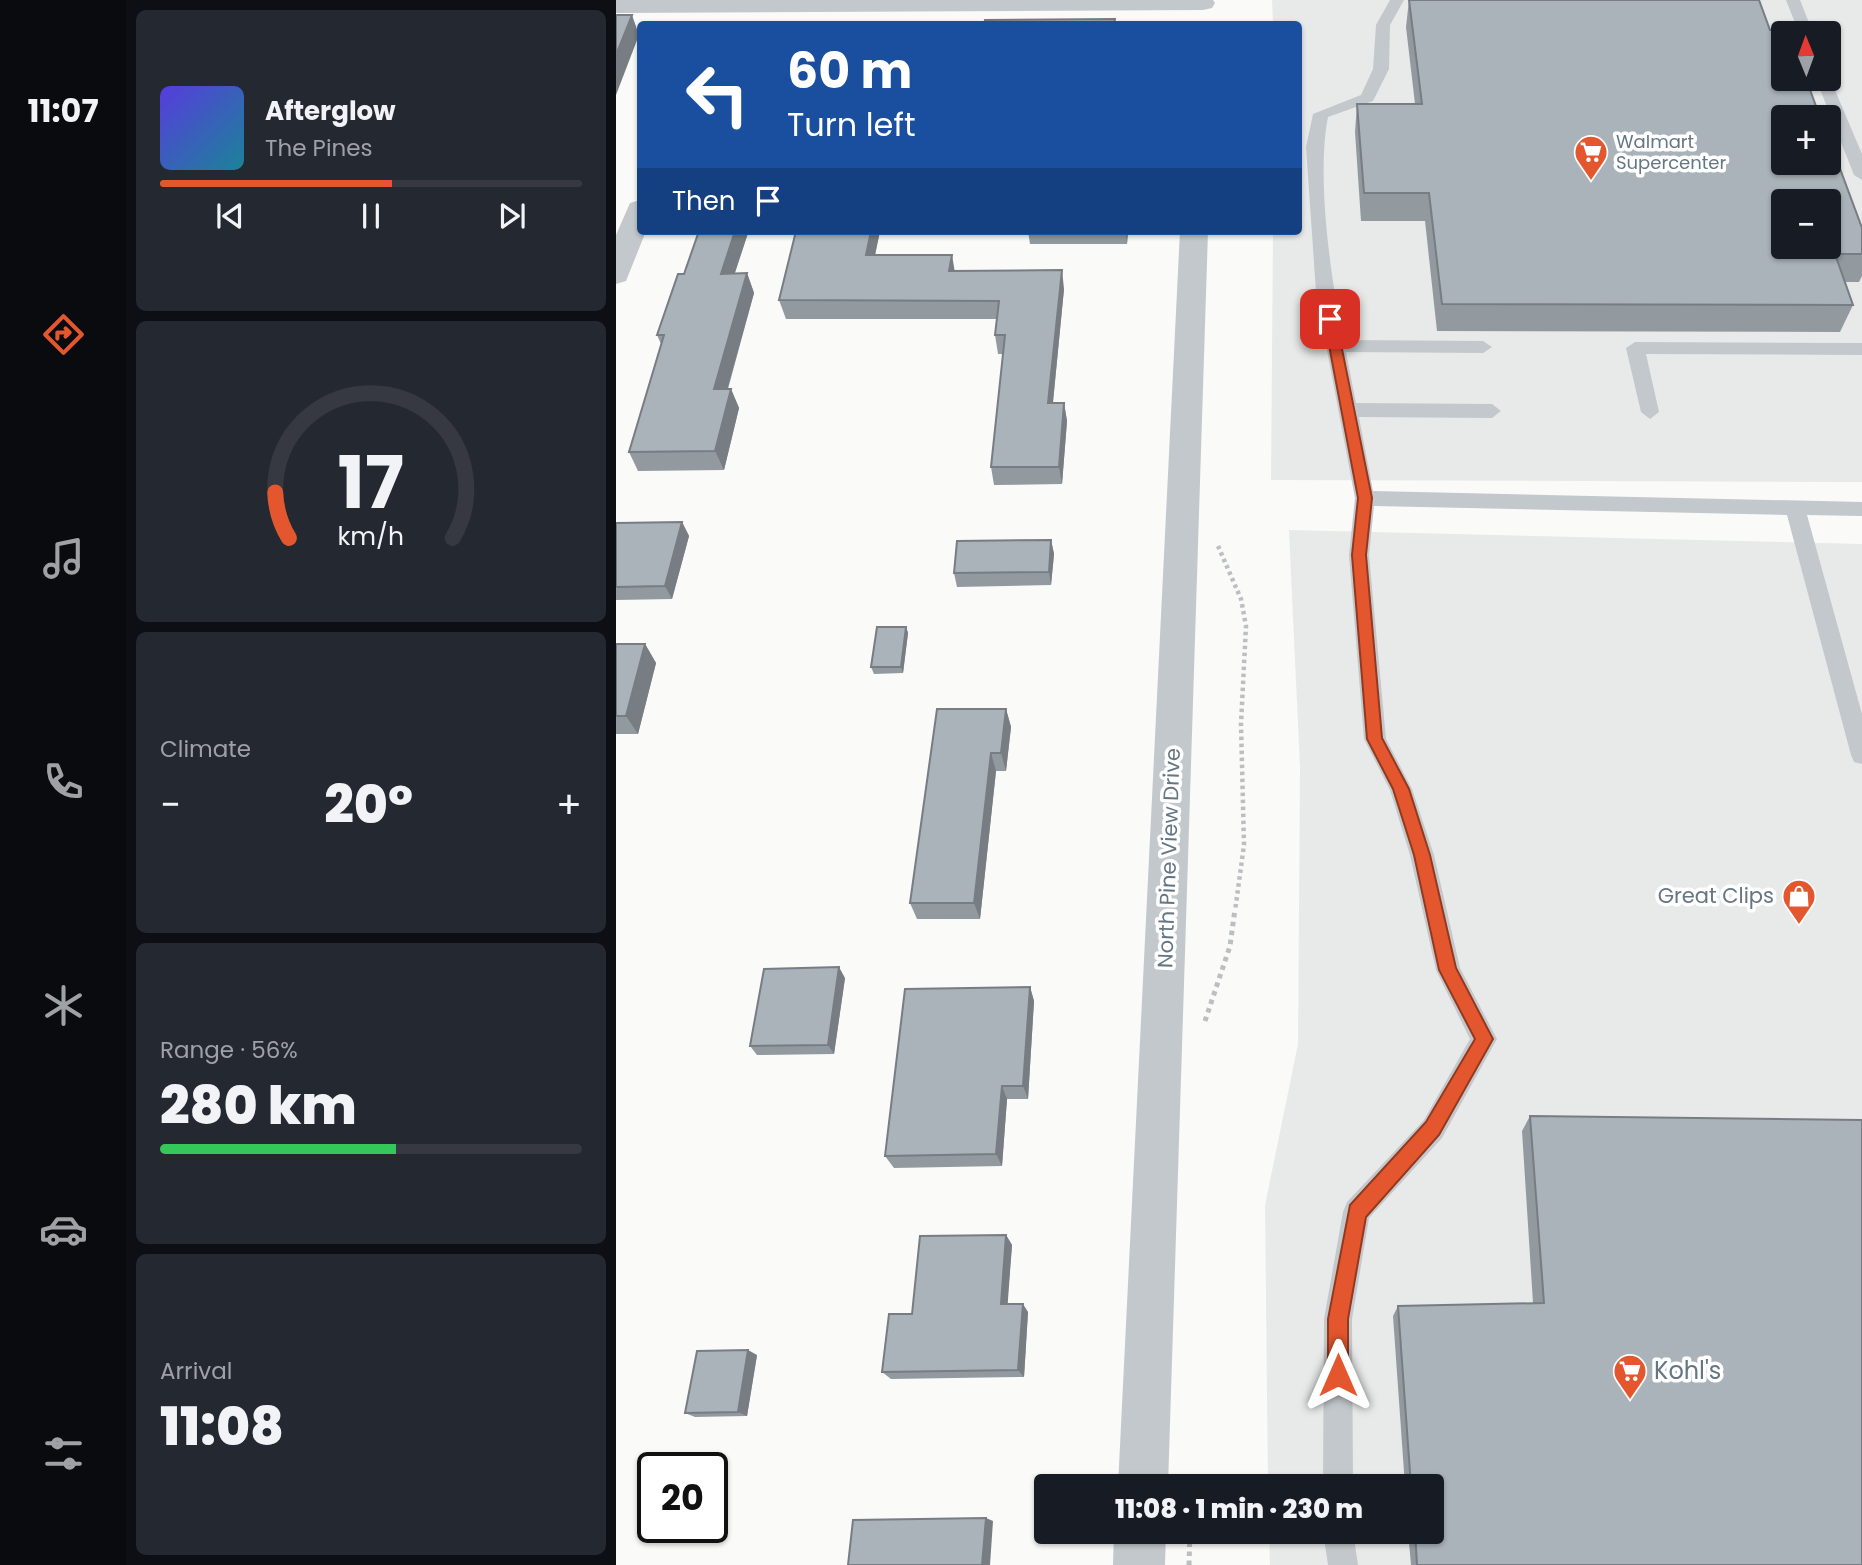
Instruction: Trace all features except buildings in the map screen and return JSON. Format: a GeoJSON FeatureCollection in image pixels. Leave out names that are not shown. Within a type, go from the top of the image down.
{"type":"FeatureCollection","features":[{"type":"Feature","properties":{"kind":"street"},"geometry":{"type":"LineString","coordinates":[[616,6],[716,10],[1203,9]]}},
{"type":"Feature","properties":{"kind":"street"},"geometry":{"type":"LineString","coordinates":[[616,274],[637,217]]}},
{"type":"Feature","properties":{"kind":"street","name":"North Pine View Drive"},"geometry":{"type":"LineString","coordinates":[[1143,1474],[1194,235]]}},
{"type":"Feature","properties":{"kind":"street"},"geometry":{"type":"LineString","coordinates":[[1139,1565],[1140,1544]]}},
{"type":"Feature","properties":{"kind":"lane"},"geometry":{"type":"LineString","coordinates":[[1338,1474],[1338,1319],[1357,1212],[1433,1129],[1484,1039],[1448,970],[1422,855],[1401,789],[1375,739],[1359,555],[1365,498],[1325,292],[1314,147],[1321,114],[1367,98],[1381,69],[1383,25],[1397,0]]}},
{"type":"Feature","properties":{"kind":"lane"},"geometry":{"type":"LineString","coordinates":[[1793,0],[1801,21]]}},
{"type":"Feature","properties":{"kind":"lane"},"geometry":{"type":"LineString","coordinates":[[1829,91],[1862,175]]}},
{"type":"Feature","properties":{"kind":"lane"},"geometry":{"type":"LineString","coordinates":[[1335,346],[1483,347]]}},
{"type":"Feature","properties":{"kind":"lane"},"geometry":{"type":"LineString","coordinates":[[1650,412],[1635,348],[1862,349]]}},
{"type":"Feature","properties":{"kind":"lane"},"geometry":{"type":"LineString","coordinates":[[1348,411],[1492,411]]}},
{"type":"Feature","properties":{"kind":"lane"},"geometry":{"type":"LineString","coordinates":[[1365,498],[1862,509]]}},
{"type":"Feature","properties":{"kind":"lane"},"geometry":{"type":"LineString","coordinates":[[1796,508],[1862,755]]}},
{"type":"Feature","properties":{"kind":"lane"},"geometry":{"type":"LineString","coordinates":[[1340,1544],[1343,1565]]}},
{"type":"Feature","properties":{"kind":"path"},"geometry":{"type":"LineString","coordinates":[[1200,1034],[1230,946],[1244,845],[1241,724],[1246,626],[1241,599],[1213,534]]}},
{"type":"Feature","properties":{"kind":"path"},"geometry":{"type":"LineString","coordinates":[[1189,1565],[1190,1544]]}},
{"type":"Feature","properties":{"kind":"shaded area"},"geometry":{"type":"Polygon","coordinates":[[[1272,0],[1862,0],[1862,482],[1271,480],[1273,235],[1302,235],[1302,21],[1273,21],[1272,0]]]}},
{"type":"Feature","properties":{"kind":"shaded area"},"geometry":{"type":"Polygon","coordinates":[[[1289,530],[1862,544],[1862,1565],[1270,1565],[1269,1544],[1444,1544],[1444,1474],[1268,1474],[1265,1205],[1298,1044],[1300,768],[1289,530]]]}},
{"type":"Feature","properties":{"kind":"place","name":"Walmart Supercenter"},"geometry":{"type":"Point","coordinates":[1591,182]}},
{"type":"Feature","properties":{"kind":"place","name":"Great Clips"},"geometry":{"type":"Point","coordinates":[1799,926]}},
{"type":"Feature","properties":{"kind":"place","name":"Kohl's"},"geometry":{"type":"Point","coordinates":[1630,1401]}},
{"type":"Feature","properties":{"kind":"route"},"geometry":{"type":"LineString","coordinates":[[1330,319],[1365,498],[1359,555],[1375,739],[1401,789],[1422,855],[1448,970],[1484,1039],[1433,1129],[1357,1212],[1338,1319],[1338,1375]]}}]}
